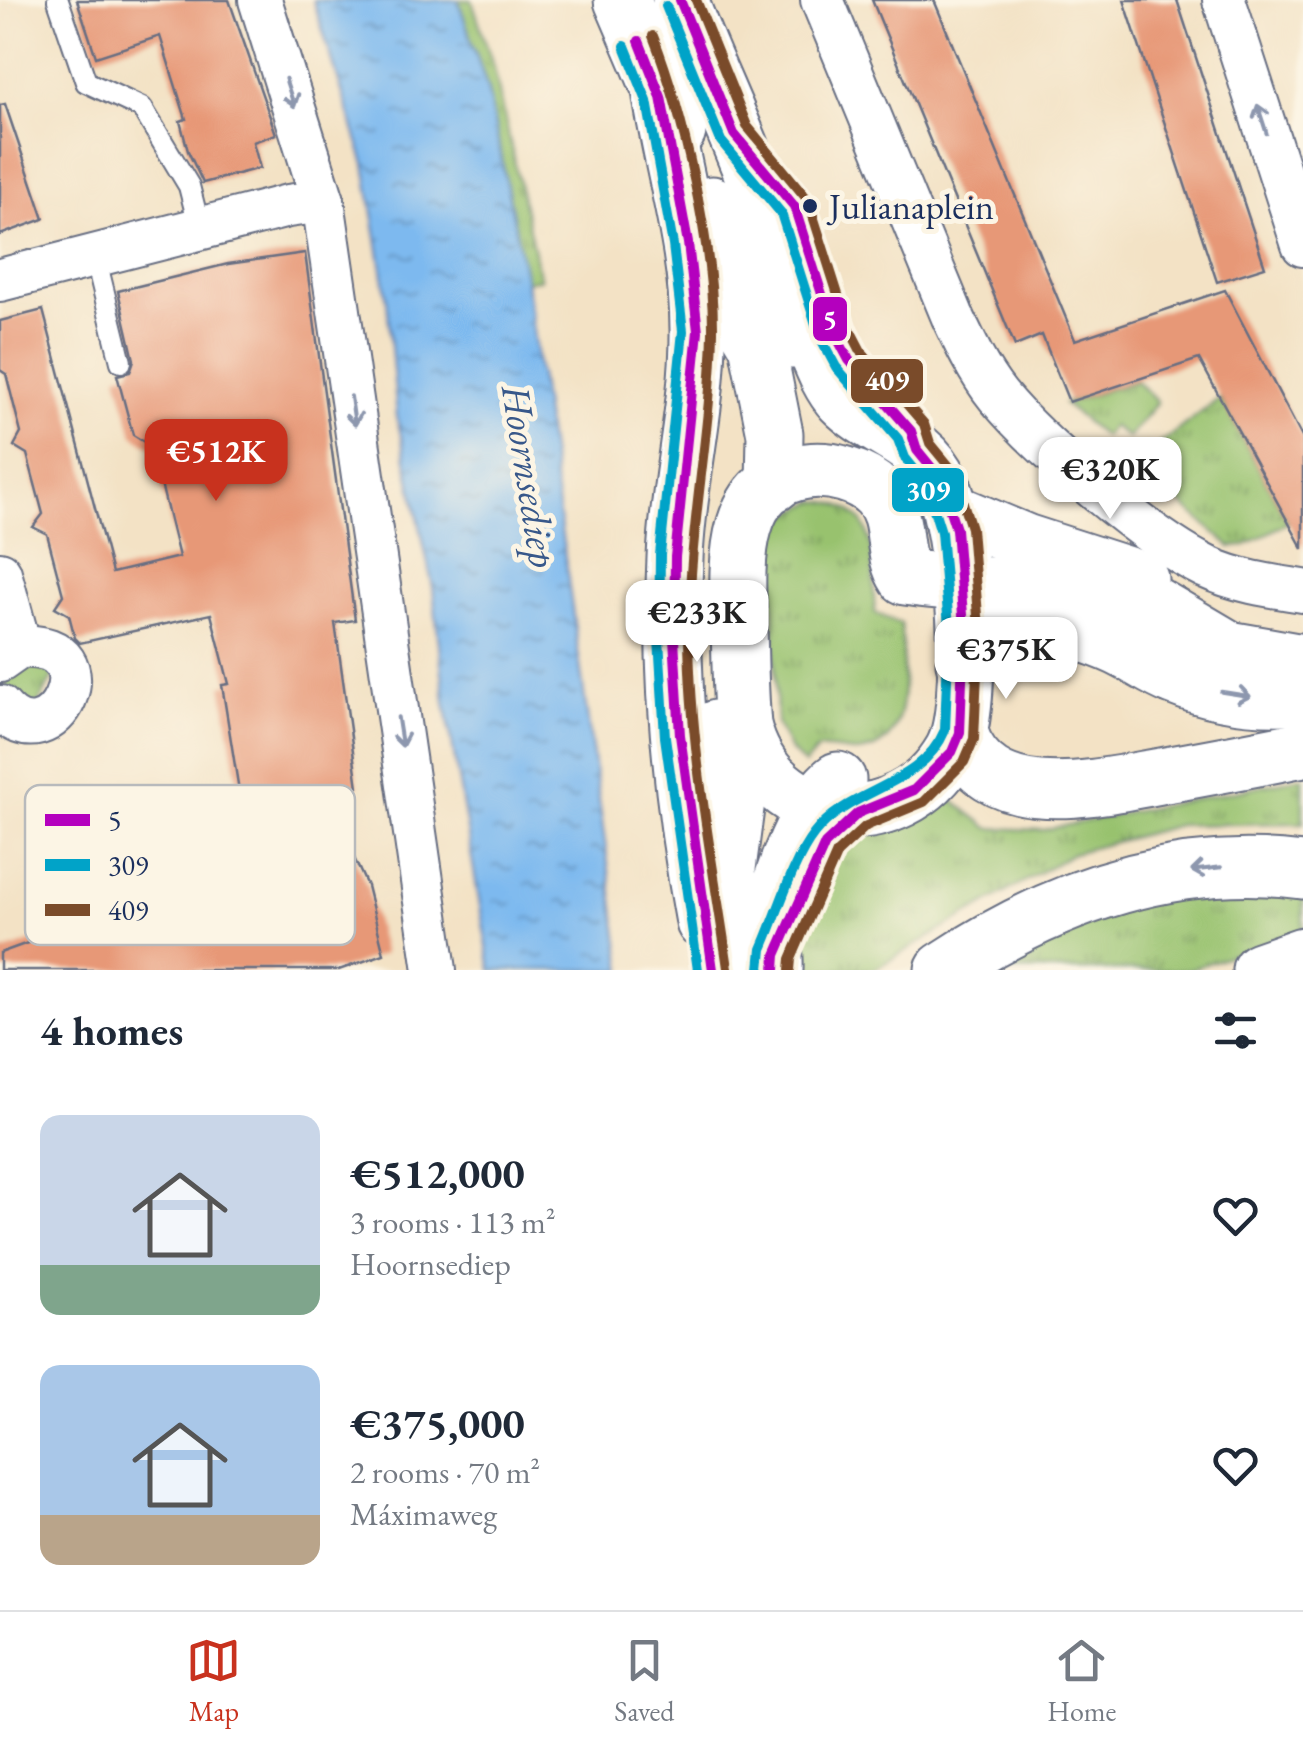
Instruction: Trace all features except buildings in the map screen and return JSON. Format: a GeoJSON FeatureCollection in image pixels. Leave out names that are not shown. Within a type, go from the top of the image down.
{"type":"FeatureCollection","features":[{"type":"Feature","properties":{"kind":"main road"},"geometry":{"type":"LineString","coordinates":[[622,0],[661,96],[768,313],[792,342],[780,458]]}},
{"type":"Feature","properties":{"kind":"main road"},"geometry":{"type":"LineString","coordinates":[[680,0],[734,134],[768,313]]}},
{"type":"Feature","properties":{"kind":"main road"},"geometry":{"type":"LineString","coordinates":[[661,96],[688,243],[698,330],[675,557],[674,639],[690,816],[712,970]]}},
{"type":"Feature","properties":{"kind":"main road"},"geometry":{"type":"LineString","coordinates":[[768,313],[811,330],[832,386],[846,402],[916,450],[939,477],[964,663]]}},
{"type":"Feature","properties":{"kind":"main road"},"geometry":{"type":"LineString","coordinates":[[768,313],[738,348],[750,431],[780,458]]}},
{"type":"Feature","properties":{"kind":"main road"},"geometry":{"type":"LineString","coordinates":[[941,746],[934,708],[948,552],[895,466],[861,445],[780,458],[729,482],[710,541],[716,732],[752,780],[799,803],[837,811],[914,790],[941,746],[964,663],[977,645],[995,634],[1027,628],[1070,633],[1116,646],[1172,677],[1214,691],[1256,698],[1303,696]]}},
{"type":"Feature","properties":{"kind":"main road"},"geometry":{"type":"LineString","coordinates":[[948,552],[1102,584],[1147,599],[1229,649],[1303,662]]}},
{"type":"Feature","properties":{"kind":"main road"},"geometry":{"type":"LineString","coordinates":[[941,746],[966,750],[1013,784],[1072,791],[1303,749]]}},
{"type":"Feature","properties":{"kind":"main road"},"geometry":{"type":"LineString","coordinates":[[752,780],[728,868],[732,906],[761,965]]}},
{"type":"Feature","properties":{"kind":"main road"},"geometry":{"type":"LineString","coordinates":[[761,965],[790,858],[837,811]]}},
{"type":"Feature","properties":{"kind":"main road"},"geometry":{"type":"LineString","coordinates":[[943,970],[1028,920],[1103,888],[1232,866],[1303,871]]}},
{"type":"Feature","properties":{"kind":"main road"},"geometry":{"type":"LineString","coordinates":[[1260,970],[1303,955]]}},
{"type":"Feature","properties":{"kind":"street"},"geometry":{"type":"LineString","coordinates":[[260,0],[323,201],[435,970]]}},
{"type":"Feature","properties":{"kind":"street"},"geometry":{"type":"LineString","coordinates":[[822,0],[952,315],[972,358],[997,394],[1024,424],[1179,552],[1238,579],[1303,591]]}},
{"type":"Feature","properties":{"kind":"street"},"geometry":{"type":"LineString","coordinates":[[1224,0],[1303,245]]}},
{"type":"Feature","properties":{"kind":"street"},"geometry":{"type":"LineString","coordinates":[[0,280],[323,201]]}},
{"type":"Feature","properties":{"kind":"street"},"geometry":{"type":"LineString","coordinates":[[0,574],[10,654],[34,646],[59,657],[66,668],[69,695],[54,716],[42,722],[16,720],[0,707]]}},
{"type":"Feature","properties":{"kind":"lane"},"geometry":{"type":"LineString","coordinates":[[58,0],[86,82],[142,108],[189,186],[200,229]]}},
{"type":"Feature","properties":{"kind":"lane"},"geometry":{"type":"LineString","coordinates":[[734,134],[794,206],[834,332],[849,360],[911,431],[916,450]]}},
{"type":"Feature","properties":{"kind":"lane"},"geometry":{"type":"LineString","coordinates":[[95,256],[121,362]]}},
{"type":"Feature","properties":{"kind":"green space"},"geometry":{"type":"Polygon","coordinates":[[[458,0],[472,0],[494,68],[540,279],[526,281],[487,87],[458,0]]]}},
{"type":"Feature","properties":{"kind":"green space"},"geometry":{"type":"Polygon","coordinates":[[[1136,381],[1157,402],[1128,438],[1112,426],[1104,437],[1064,404],[1136,381]]]}},
{"type":"Feature","properties":{"kind":"green space"},"geometry":{"type":"Polygon","coordinates":[[[1220,398],[1288,522],[1244,546],[1231,547],[1134,463],[1220,398]]]}},
{"type":"Feature","properties":{"kind":"green space"},"geometry":{"type":"Polygon","coordinates":[[[816,501],[838,504],[854,513],[864,525],[870,540],[875,613],[901,624],[903,681],[898,720],[890,736],[877,747],[858,752],[818,749],[804,765],[789,749],[777,724],[771,540],[784,516],[816,501]]]}},
{"type":"Feature","properties":{"kind":"green space"},"geometry":{"type":"Polygon","coordinates":[[[16,663],[55,672],[34,713],[4,686],[16,663]]]}},
{"type":"Feature","properties":{"kind":"green space"},"geometry":{"type":"Polygon","coordinates":[[[1303,777],[1303,823],[1179,825],[1073,853],[873,970],[801,970],[802,945],[827,866],[864,833],[941,791],[989,828],[1043,830],[1303,777]]]}},
{"type":"Feature","properties":{"kind":"green space"},"geometry":{"type":"Polygon","coordinates":[[[1303,889],[1303,930],[1188,970],[984,970],[1085,919],[1184,891],[1303,889]]]}},
{"type":"Feature","properties":{"kind":"water","name":"Hoornsediep"},"geometry":{"type":"Polygon","coordinates":[[[313,0],[458,0],[487,87],[526,281],[623,970],[491,970],[445,702],[433,588],[397,417],[387,300],[365,164],[313,0]]]}},
{"type":"Feature","properties":{"kind":"transit line","name":"5"},"geometry":{"type":"LineString","coordinates":[[680,0],[734,134],[794,206],[834,332],[849,360],[911,431],[917,450],[939,477],[956,529],[964,627],[960,733],[952,752],[914,790],[858,813],[825,844],[776,955],[775,970]]}},
{"type":"Feature","properties":{"kind":"transit line","name":"409"},"geometry":{"type":"LineString","coordinates":[[696,0],[747,126],[808,200],[848,326],[861,351],[924,424],[930,443],[953,471],[971,528],[979,628],[974,739],[964,762],[924,802],[866,826],[837,853],[791,959],[790,970]]}},
{"type":"Feature","properties":{"kind":"transit line","name":"309"},"geometry":{"type":"LineString","coordinates":[[666,6],[721,141],[781,213],[820,337],[836,367],[898,439],[905,458],[926,484],[941,532],[949,627],[945,730],[919,764],[846,806],[814,834],[785,890],[762,949],[760,969]]}},
{"type":"Feature","properties":{"kind":"transit line","name":"409"},"geometry":{"type":"LineString","coordinates":[[653,36],[695,182],[712,299],[711,370],[692,560],[690,678],[728,968]]}},
{"type":"Feature","properties":{"kind":"transit line","name":"5"},"geometry":{"type":"LineString","coordinates":[[639,41],[661,97],[688,243],[698,331],[675,557],[674,639],[680,735],[713,970]]}},
{"type":"Feature","properties":{"kind":"transit line","name":"309"},"geometry":{"type":"LineString","coordinates":[[625,46],[647,101],[673,245],[683,331],[660,555],[659,639],[665,737],[698,970]]}},
{"type":"Feature","properties":{"kind":"place","name":"Julianaplein"},"geometry":{"type":"Point","coordinates":[810,206]}}]}
